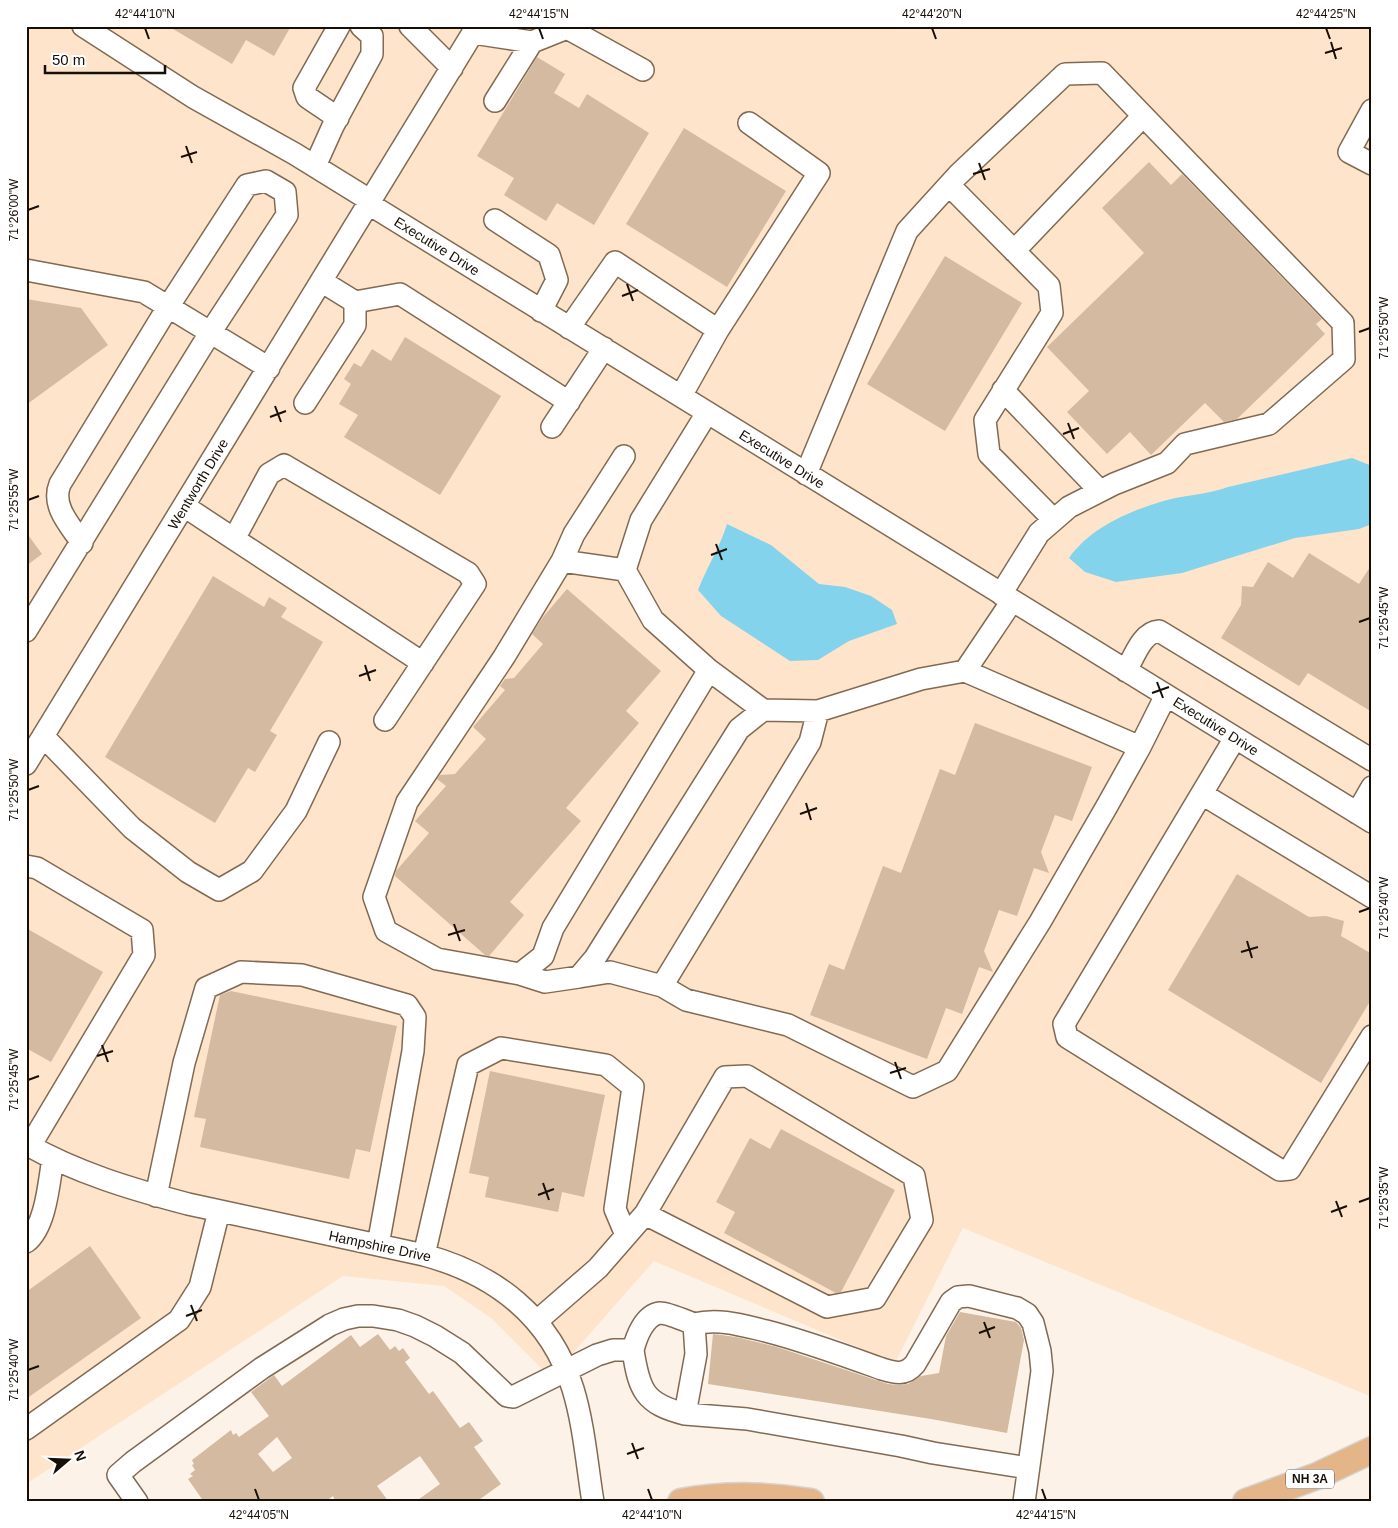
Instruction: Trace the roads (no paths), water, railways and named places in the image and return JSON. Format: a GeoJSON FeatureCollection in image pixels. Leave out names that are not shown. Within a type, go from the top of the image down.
{"type":"FeatureCollection","features":[{"type":"Feature","properties":{"kind":"main road","name":"NH 3A"},"geometry":{"type":"LineString","coordinates":[[1246,1502],[1317,1476],[1372,1450]]}},
{"type":"Feature","properties":{"kind":"main road"},"geometry":{"type":"LineString","coordinates":[[681,1502],[710,1496],[757,1496],[811,1502]]}},
{"type":"Feature","properties":{"kind":"street","name":"Executive Drive"},"geometry":{"type":"LineString","coordinates":[[83,26],[193,96],[315,166],[370,203],[569,328],[1364,818]]}},
{"type":"Feature","properties":{"kind":"street"},"geometry":{"type":"LineString","coordinates":[[338,118],[307,97],[304,88],[339,26]]}},
{"type":"Feature","properties":{"kind":"street"},"geometry":{"type":"LineString","coordinates":[[315,166],[372,54],[372,36],[361,26]]}},
{"type":"Feature","properties":{"kind":"street"},"geometry":{"type":"LineString","coordinates":[[410,26],[452,68]]}},
{"type":"Feature","properties":{"kind":"street"},"geometry":{"type":"LineString","coordinates":[[370,203],[475,30],[532,42],[567,28],[643,70]]}},
{"type":"Feature","properties":{"kind":"street"},"geometry":{"type":"LineString","coordinates":[[495,101],[532,42]]}},
{"type":"Feature","properties":{"kind":"street"},"geometry":{"type":"LineString","coordinates":[[806,474],[907,231],[949,185],[1065,74],[1102,74],[1343,323],[1344,360],[1269,424],[1185,444],[1167,463],[1100,491],[1069,508],[1039,533],[1007,597],[965,671]]}},
{"type":"Feature","properties":{"kind":"street"},"geometry":{"type":"LineString","coordinates":[[1372,110],[1349,152],[1372,164]]}},
{"type":"Feature","properties":{"kind":"street"},"geometry":{"type":"LineString","coordinates":[[1014,252],[1143,116]]}},
{"type":"Feature","properties":{"kind":"street"},"geometry":{"type":"LineString","coordinates":[[681,396],[718,330],[819,172],[749,123]]}},
{"type":"Feature","properties":{"kind":"street"},"geometry":{"type":"LineString","coordinates":[[26,631],[82,543],[210,333],[287,215],[285,192],[266,180],[247,184],[168,307],[60,484],[56,493],[59,508],[82,543]]}},
{"type":"Feature","properties":{"kind":"street"},"geometry":{"type":"LineString","coordinates":[[949,185],[1049,286],[1052,313],[984,420],[989,454],[1054,520]]}},
{"type":"Feature","properties":{"kind":"street","name":"Wentworth Drive"},"geometry":{"type":"LineString","coordinates":[[26,764],[370,203]]}},
{"type":"Feature","properties":{"kind":"street"},"geometry":{"type":"LineString","coordinates":[[495,220],[548,255],[557,280],[542,311]]}},
{"type":"Feature","properties":{"kind":"street"},"geometry":{"type":"LineString","coordinates":[[569,328],[615,262],[718,330]]}},
{"type":"Feature","properties":{"kind":"street"},"geometry":{"type":"LineString","coordinates":[[26,270],[144,292],[269,368]]}},
{"type":"Feature","properties":{"kind":"street"},"geometry":{"type":"LineString","coordinates":[[321,281],[355,302],[400,294],[569,402]]}},
{"type":"Feature","properties":{"kind":"street"},"geometry":{"type":"LineString","coordinates":[[305,403],[356,325],[355,302]]}},
{"type":"Feature","properties":{"kind":"street"},"geometry":{"type":"LineString","coordinates":[[552,427],[604,348]]}},
{"type":"Feature","properties":{"kind":"street"},"geometry":{"type":"LineString","coordinates":[[1003,390],[1100,491]]}},
{"type":"Feature","properties":{"kind":"street"},"geometry":{"type":"LineString","coordinates":[[707,413],[641,520],[624,570],[653,620],[709,670],[763,710],[818,711],[921,679],[965,671],[1140,747]]}},
{"type":"Feature","properties":{"kind":"street"},"geometry":{"type":"LineString","coordinates":[[624,456],[574,534],[562,561],[504,657],[407,802],[374,897],[386,931],[436,959],[520,974],[545,982],[610,972],[662,986],[686,1000],[788,1025],[913,1087],[947,1071],[1040,922],[1140,747],[1166,695]]}},
{"type":"Feature","properties":{"kind":"street"},"geometry":{"type":"LineString","coordinates":[[234,539],[269,474],[284,465],[468,573],[476,584],[385,720]]}},
{"type":"Feature","properties":{"kind":"street"},"geometry":{"type":"LineString","coordinates":[[184,506],[423,663]]}},
{"type":"Feature","properties":{"kind":"street"},"geometry":{"type":"LineString","coordinates":[[562,561],[624,570]]}},
{"type":"Feature","properties":{"kind":"street"},"geometry":{"type":"LineString","coordinates":[[1126,670],[1146,636],[1152,631],[1159,631],[1372,760]]}},
{"type":"Feature","properties":{"kind":"street"},"geometry":{"type":"LineString","coordinates":[[520,974],[543,956],[553,928],[709,670]]}},
{"type":"Feature","properties":{"kind":"street"},"geometry":{"type":"LineString","coordinates":[[579,977],[595,958],[739,729],[763,710]]}},
{"type":"Feature","properties":{"kind":"street"},"geometry":{"type":"LineString","coordinates":[[662,986],[810,742],[818,711]]}},
{"type":"Feature","properties":{"kind":"street"},"geometry":{"type":"LineString","coordinates":[[43,736],[132,828],[188,872],[220,890],[252,870],[258,863],[296,811],[329,742]]}},
{"type":"Feature","properties":{"kind":"street"},"geometry":{"type":"LineString","coordinates":[[1235,738],[1064,1024],[1067,1037],[1280,1170],[1290,1168],[1372,1036]]}},
{"type":"Feature","properties":{"kind":"street"},"geometry":{"type":"LineString","coordinates":[[1364,818],[1372,787]]}},
{"type":"Feature","properties":{"kind":"street"},"geometry":{"type":"LineString","coordinates":[[1202,794],[1372,897]]}},
{"type":"Feature","properties":{"kind":"street"},"geometry":{"type":"LineString","coordinates":[[26,866],[37,868],[142,930],[144,955],[28,1145]]}},
{"type":"Feature","properties":{"kind":"street"},"geometry":{"type":"LineString","coordinates":[[156,1196],[184,1063],[206,988],[241,972],[302,975],[407,1005],[415,1017],[413,1051],[378,1245]]}},
{"type":"Feature","properties":{"kind":"street"},"geometry":{"type":"LineString","coordinates":[[424,1255],[468,1065],[501,1048],[606,1065],[633,1087],[615,1209],[626,1236]]}},
{"type":"Feature","properties":{"kind":"street"},"geometry":{"type":"LineString","coordinates":[[537,1321],[598,1268],[645,1214],[725,1077],[747,1076],[914,1176],[922,1220],[875,1298],[827,1307],[645,1214]]}},
{"type":"Feature","properties":{"kind":"street","name":"Hampshire Drive"},"geometry":{"type":"LineString","coordinates":[[28,1145],[80,1171],[156,1196],[424,1255],[447,1261],[483,1278],[505,1293],[537,1321],[558,1352],[573,1390],[593,1502]]}},
{"type":"Feature","properties":{"kind":"street"},"geometry":{"type":"LineString","coordinates":[[26,1242],[34,1236],[45,1207],[53,1158]]}},
{"type":"Feature","properties":{"kind":"street"},"geometry":{"type":"LineString","coordinates":[[26,1429],[179,1320],[200,1287],[218,1211]]}},
{"type":"Feature","properties":{"kind":"street"},"geometry":{"type":"LineString","coordinates":[[1024,1502],[1042,1371],[1040,1351],[1033,1324],[1027,1314],[1017,1308],[969,1296],[958,1297],[951,1302],[910,1370],[903,1373],[888,1371],[791,1338],[732,1323],[714,1321],[694,1324],[660,1313],[652,1316],[640,1331],[633,1350],[636,1371],[643,1389],[652,1401],[665,1409],[685,1414],[747,1419],[901,1446],[933,1454],[1028,1468]]}},
{"type":"Feature","properties":{"kind":"street"},"geometry":{"type":"LineString","coordinates":[[136,1502],[118,1476],[133,1462],[262,1368],[306,1339],[344,1319],[358,1316],[373,1316],[398,1320],[415,1326],[462,1353],[507,1396],[514,1397],[597,1355],[613,1350],[633,1350]]}},
{"type":"Feature","properties":{"kind":"street"},"geometry":{"type":"LineString","coordinates":[[685,1414],[696,1354],[694,1324]]}},
{"type":"Feature","properties":{"kind":"water"},"geometry":{"type":"Polygon","coordinates":[[[1352,458],[1372,466],[1372,524],[1359,529],[1295,538],[1182,573],[1116,582],[1085,572],[1069,558],[1087,538],[1098,530],[1122,516],[1147,506],[1352,458]]]}},
{"type":"Feature","properties":{"kind":"water"},"geometry":{"type":"Polygon","coordinates":[[[727,524],[771,545],[819,584],[845,587],[871,596],[892,610],[897,624],[849,641],[818,660],[790,661],[721,616],[698,590],[727,524]]]}}]}
